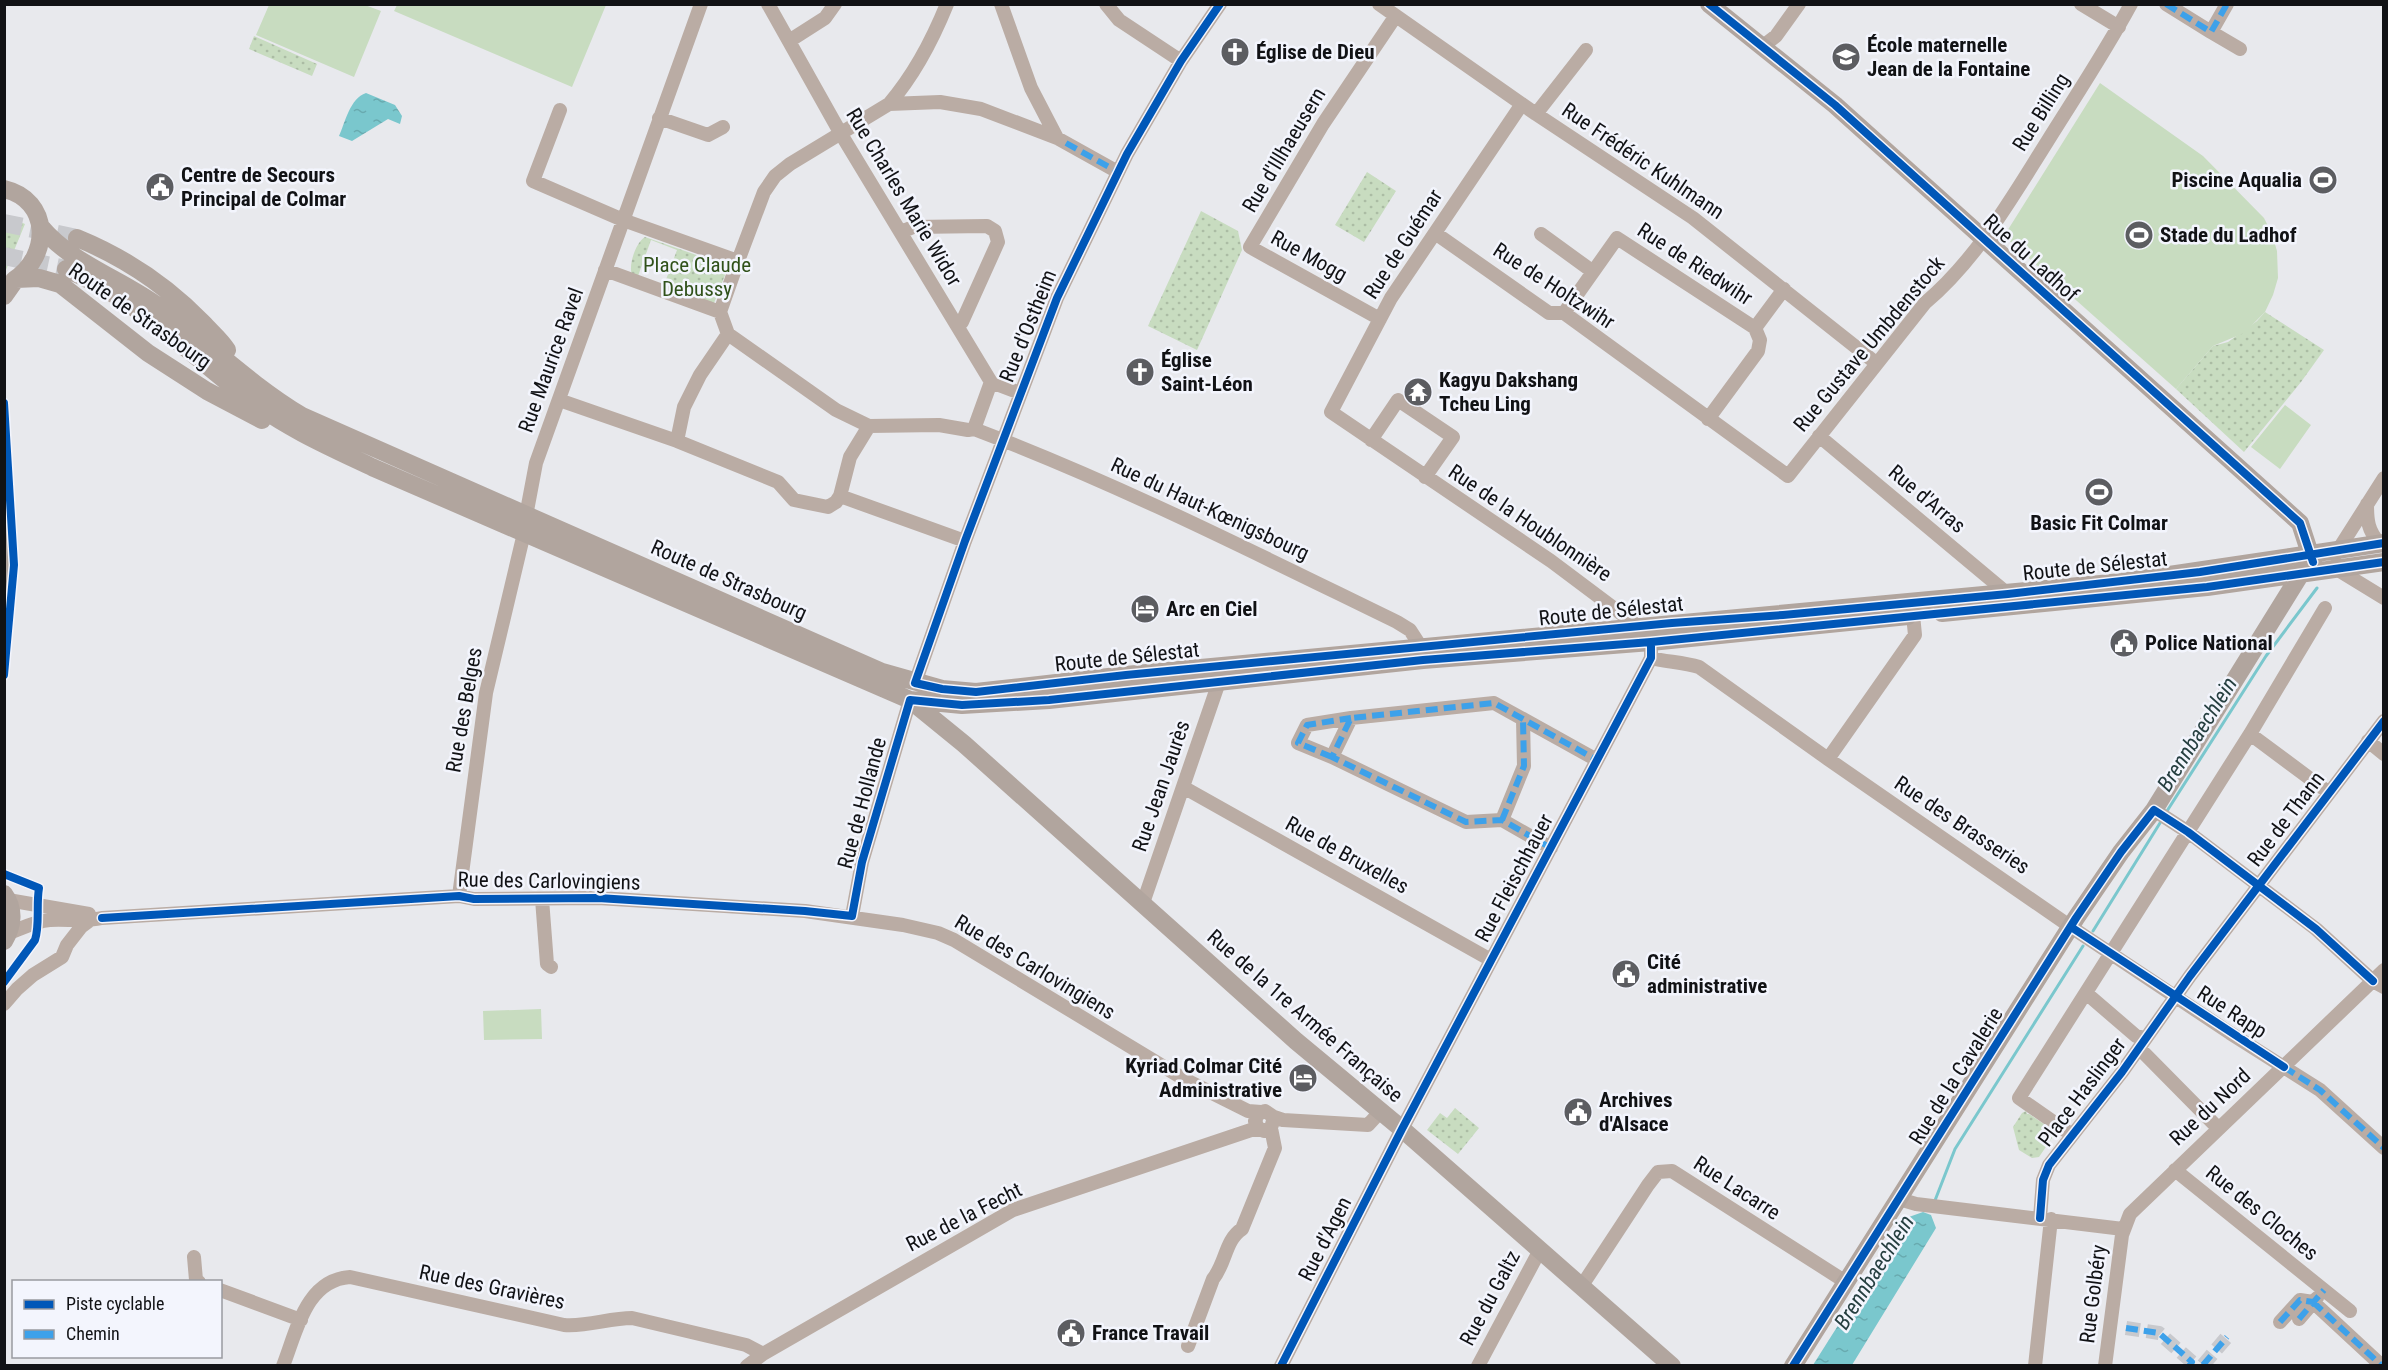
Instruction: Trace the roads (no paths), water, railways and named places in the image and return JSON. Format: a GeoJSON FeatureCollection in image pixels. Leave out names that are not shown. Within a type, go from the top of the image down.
{"type":"FeatureCollection","features":[{"type":"Feature","properties":{"kind":"main road","name":"Rue du Ladhof"},"geometry":{"type":"LineString","coordinates":[[1709,4],[1835,105],[2300,523],[2328,568]]}},
{"type":"Feature","properties":{"kind":"main road","name":"Route de Strasbourg"},"geometry":{"type":"LineString","coordinates":[[7,186],[24,199],[34,211],[41,227],[62,248],[134,289],[273,399],[302,416],[525,525]]}},
{"type":"Feature","properties":{"kind":"main road"},"geometry":{"type":"LineString","coordinates":[[4,296],[10,281],[28,270],[37,255],[41,227]]}},
{"type":"Feature","properties":{"kind":"main road","name":"Route de Strasbourg"},"geometry":{"type":"LineString","coordinates":[[77,238],[113,253],[149,276],[185,305],[224,345],[241,372]]}},
{"type":"Feature","properties":{"kind":"main road","name":"Route de Strasbourg"},"geometry":{"type":"LineString","coordinates":[[66,269],[95,281],[127,301],[159,324],[251,401],[301,432],[374,468],[525,525],[912,692]]}},
{"type":"Feature","properties":{"kind":"main road","name":"Route de Strasbourg"},"geometry":{"type":"LineString","coordinates":[[10,281],[39,278],[60,284],[177,373],[271,424],[301,432]]}},
{"type":"Feature","properties":{"kind":"main road"},"geometry":{"type":"LineString","coordinates":[[4,529],[7,562],[4,589]]}},
{"type":"Feature","properties":{"kind":"main road"},"geometry":{"type":"LineString","coordinates":[[2328,568],[2339,550],[2381,543]]}},
{"type":"Feature","properties":{"kind":"main road","name":"Rue de la Cavalerie"},"geometry":{"type":"LineString","coordinates":[[1793,1365],[1846,1282],[1907,1202],[2071,927],[2121,852],[2154,810],[2328,568],[2358,547]]}},
{"type":"Feature","properties":{"kind":"main road"},"geometry":{"type":"LineString","coordinates":[[2328,568],[2384,562]]}},
{"type":"Feature","properties":{"kind":"main road","name":"Route de Sélestat"},"geometry":{"type":"LineString","coordinates":[[912,692],[942,689],[976,692],[1115,676],[1401,649],[1422,654],[1651,650],[1913,615],[2144,580],[2328,568]]}},
{"type":"Feature","properties":{"kind":"main road","name":"Route de Sélestat"},"geometry":{"type":"LineString","coordinates":[[912,692],[962,705],[1049,700],[1219,682],[1640,627],[2009,600]]}},
{"type":"Feature","properties":{"kind":"main road","name":"Route de Sélestat"},"geometry":{"type":"LineString","coordinates":[[1640,627],[1651,650]]}},
{"type":"Feature","properties":{"kind":"main road","name":"Rue de la 1re Armée Française"},"geometry":{"type":"LineString","coordinates":[[912,692],[948,730],[1296,1041],[1402,1129],[1671,1365]]}},
{"type":"Feature","properties":{"kind":"main road"},"geometry":{"type":"LineString","coordinates":[[948,730],[962,705]]}},
{"type":"Feature","properties":{"kind":"main road"},"geometry":{"type":"LineString","coordinates":[[6,897],[12,922],[7,937]]}},
{"type":"Feature","properties":{"kind":"street","name":"Rue Maurice Ravel"},"geometry":{"type":"LineString","coordinates":[[525,525],[536,463],[701,4]]}},
{"type":"Feature","properties":{"kind":"street","name":"Rue Charles Marie Widor"},"geometry":{"type":"LineString","coordinates":[[768,4],[841,134],[991,382]]}},
{"type":"Feature","properties":{"kind":"street"},"geometry":{"type":"LineString","coordinates":[[789,41],[825,18],[835,4]]}},
{"type":"Feature","properties":{"kind":"street"},"geometry":{"type":"LineString","coordinates":[[559,400],[677,441],[778,483],[794,500],[828,507],[836,502],[840,496],[850,457],[869,426],[836,410],[728,334],[720,312],[764,192],[775,177],[790,164],[889,104],[904,86],[930,44],[947,4]]}},
{"type":"Feature","properties":{"kind":"street"},"geometry":{"type":"LineString","coordinates":[[1001,4],[1031,88],[1057,138]]}},
{"type":"Feature","properties":{"kind":"street"},"geometry":{"type":"LineString","coordinates":[[1107,4],[1119,20],[1181,61]]}},
{"type":"Feature","properties":{"kind":"street","name":"Rue d'Ostheim"},"geometry":{"type":"LineString","coordinates":[[912,692],[965,541],[1056,297],[1118,172],[1181,61],[1220,4]]}},
{"type":"Feature","properties":{"kind":"street","name":"Rue Frédéric Kuhlmann"},"geometry":{"type":"LineString","coordinates":[[1379,4],[1536,114],[1693,218],[1876,363]]}},
{"type":"Feature","properties":{"kind":"street"},"geometry":{"type":"LineString","coordinates":[[1763,46],[1776,36],[1798,4]]}},
{"type":"Feature","properties":{"kind":"street"},"geometry":{"type":"LineString","coordinates":[[2081,4],[2119,27]]}},
{"type":"Feature","properties":{"kind":"street","name":"Rue Billing"},"geometry":{"type":"LineString","coordinates":[[1983,240],[2119,27],[2131,4]]}},
{"type":"Feature","properties":{"kind":"street"},"geometry":{"type":"LineString","coordinates":[[2166,4],[2240,49]]}},
{"type":"Feature","properties":{"kind":"street"},"geometry":{"type":"LineString","coordinates":[[2211,32],[2227,4]]}},
{"type":"Feature","properties":{"kind":"street","name":"Rue d'Illhaeusern"},"geometry":{"type":"LineString","coordinates":[[1250,247],[1323,124],[1395,17]]}},
{"type":"Feature","properties":{"kind":"street"},"geometry":{"type":"LineString","coordinates":[[1536,114],[1586,50]]}},
{"type":"Feature","properties":{"kind":"street"},"geometry":{"type":"LineString","coordinates":[[889,104],[940,102],[981,109],[1057,138],[1118,172]]}},
{"type":"Feature","properties":{"kind":"street","name":"Rue de Guémar"},"geometry":{"type":"LineString","coordinates":[[1331,412],[1380,319],[1435,232],[1522,104]]}},
{"type":"Feature","properties":{"kind":"street"},"geometry":{"type":"LineString","coordinates":[[560,110],[533,181],[623,220],[738,261]]}},
{"type":"Feature","properties":{"kind":"street"},"geometry":{"type":"LineString","coordinates":[[659,118],[708,135],[723,127]]}},
{"type":"Feature","properties":{"kind":"street"},"geometry":{"type":"LineString","coordinates":[[901,232],[913,227],[987,226],[994,231],[998,242],[962,322],[957,326]]}},
{"type":"Feature","properties":{"kind":"street","name":"Rue de Holtzwihr"},"geometry":{"type":"LineString","coordinates":[[1435,232],[1549,313],[1564,313],[1788,476]]}},
{"type":"Feature","properties":{"kind":"street"},"geometry":{"type":"LineString","coordinates":[[1541,234],[1592,272]]}},
{"type":"Feature","properties":{"kind":"street","name":"Rue de Riedwihr"},"geometry":{"type":"LineString","coordinates":[[1564,313],[1617,238],[1755,328]]}},
{"type":"Feature","properties":{"kind":"street","name":"Rue Gustave Umbdenstock"},"geometry":{"type":"LineString","coordinates":[[1788,476],[1925,303],[1943,288],[1983,240]]}},
{"type":"Feature","properties":{"kind":"street","name":"Rue Mogg"},"geometry":{"type":"LineString","coordinates":[[1250,247],[1380,319]]}},
{"type":"Feature","properties":{"kind":"street"},"geometry":{"type":"LineString","coordinates":[[605,270],[720,312]]}},
{"type":"Feature","properties":{"kind":"street"},"geometry":{"type":"LineString","coordinates":[[1708,419],[1758,351],[1760,340],[1755,328],[1784,289]]}},
{"type":"Feature","properties":{"kind":"street"},"geometry":{"type":"LineString","coordinates":[[677,441],[684,407],[700,375],[728,334]]}},
{"type":"Feature","properties":{"kind":"street"},"geometry":{"type":"LineString","coordinates":[[991,382],[1020,393]]}},
{"type":"Feature","properties":{"kind":"street","name":"Rue d'Ostheim"},"geometry":{"type":"LineString","coordinates":[[974,429],[991,382]]}},
{"type":"Feature","properties":{"kind":"street","name":"Rue de la Houblonnière"},"geometry":{"type":"LineString","coordinates":[[1371,440],[1398,400],[1444,430],[1453,437],[1425,477]]}},
{"type":"Feature","properties":{"kind":"street","name":"Rue de la Houblonnière"},"geometry":{"type":"LineString","coordinates":[[1331,412],[1551,561],[1640,627]]}},
{"type":"Feature","properties":{"kind":"street","name":"Rue du Haut-Kœnigsbourg"},"geometry":{"type":"LineString","coordinates":[[869,426],[939,425],[974,429],[1045,456],[1193,523],[1396,622],[1410,630],[1422,654]]}},
{"type":"Feature","properties":{"kind":"street","name":"Rue d'Arras"},"geometry":{"type":"LineString","coordinates":[[1819,436],[2009,600]]}},
{"type":"Feature","properties":{"kind":"street"},"geometry":{"type":"LineString","coordinates":[[2339,550],[2384,478]]}},
{"type":"Feature","properties":{"kind":"street"},"geometry":{"type":"LineString","coordinates":[[840,496],[965,541]]}},
{"type":"Feature","properties":{"kind":"street"},"geometry":{"type":"LineString","coordinates":[[2367,504],[2367,524],[2370,533],[2381,543]]}},
{"type":"Feature","properties":{"kind":"street","name":"Rue des Belges"},"geometry":{"type":"LineString","coordinates":[[459,896],[486,693],[525,525]]}},
{"type":"Feature","properties":{"kind":"street"},"geometry":{"type":"LineString","coordinates":[[2328,568],[2384,598]]}},
{"type":"Feature","properties":{"kind":"street","name":"Place Haslinger"},"geometry":{"type":"LineString","coordinates":[[2072,1135],[2019,1098],[2250,734],[2325,608]]}},
{"type":"Feature","properties":{"kind":"street"},"geometry":{"type":"LineString","coordinates":[[1828,759],[1916,635],[1913,615]]}},
{"type":"Feature","properties":{"kind":"street"},"geometry":{"type":"LineString","coordinates":[[1396,622],[1401,633],[1401,649]]}},
{"type":"Feature","properties":{"kind":"street","name":"Rue des Brasseries"},"geometry":{"type":"LineString","coordinates":[[1651,650],[1668,662],[1684,662],[1699,667],[2071,927]]}},
{"type":"Feature","properties":{"kind":"street","name":"Rue Fleischhauer"},"geometry":{"type":"LineString","coordinates":[[1402,1129],[1597,760],[1651,650]]}},
{"type":"Feature","properties":{"kind":"street","name":"Rue Jean Jaurès"},"geometry":{"type":"LineString","coordinates":[[1143,903],[1219,682]]}},
{"type":"Feature","properties":{"kind":"street","name":"Rue de Hollande"},"geometry":{"type":"LineString","coordinates":[[852,916],[862,862],[912,692]]}},
{"type":"Feature","properties":{"kind":"street"},"geometry":{"type":"LineString","coordinates":[[1551,848],[1502,820],[1466,822],[1298,743],[1307,725],[1351,718],[1494,703],[1597,760]]}},
{"type":"Feature","properties":{"kind":"street"},"geometry":{"type":"LineString","coordinates":[[1332,757],[1351,718]]}},
{"type":"Feature","properties":{"kind":"street"},"geometry":{"type":"LineString","coordinates":[[1502,820],[1524,766],[1523,720]]}},
{"type":"Feature","properties":{"kind":"street","name":"Rue de Thann"},"geometry":{"type":"LineString","coordinates":[[2175,997],[2384,721]]}},
{"type":"Feature","properties":{"kind":"street"},"geometry":{"type":"LineString","coordinates":[[2250,734],[2328,792]]}},
{"type":"Feature","properties":{"kind":"street"},"geometry":{"type":"LineString","coordinates":[[2368,741],[2384,754]]}},
{"type":"Feature","properties":{"kind":"street","name":"Rue de Bruxelles"},"geometry":{"type":"LineString","coordinates":[[1183,787],[1491,960]]}},
{"type":"Feature","properties":{"kind":"street"},"geometry":{"type":"LineString","coordinates":[[2154,810],[2188,832],[2316,929],[2378,984]]}},
{"type":"Feature","properties":{"kind":"street","name":"Rue des Carlovingiens"},"geometry":{"type":"LineString","coordinates":[[7,937],[37,922],[50,920],[95,920],[459,896],[474,899],[598,898],[852,916],[938,933],[954,940],[1126,1046],[1263,1122]]}},
{"type":"Feature","properties":{"kind":"street","name":"Rue des Carlovingiens"},"geometry":{"type":"LineString","coordinates":[[6,897],[36,906],[90,914],[95,920]]}},
{"type":"Feature","properties":{"kind":"street"},"geometry":{"type":"LineString","coordinates":[[542,899],[547,964],[551,967]]}},
{"type":"Feature","properties":{"kind":"street"},"geometry":{"type":"LineString","coordinates":[[50,920],[67,945]]}},
{"type":"Feature","properties":{"kind":"street"},"geometry":{"type":"LineString","coordinates":[[4,1004],[33,975],[62,957],[67,945],[81,927],[95,920]]}},
{"type":"Feature","properties":{"kind":"street","name":"Rue Rapp"},"geometry":{"type":"LineString","coordinates":[[2071,927],[2320,1090],[2384,1148]]}},
{"type":"Feature","properties":{"kind":"street","name":"Rue du Nord"},"geometry":{"type":"LineString","coordinates":[[2123,1228],[2135,1207],[2284,1067],[2378,984],[2384,970]]}},
{"type":"Feature","properties":{"kind":"street","name":"Place Haslinger"},"geometry":{"type":"LineString","coordinates":[[2086,993],[2142,1043]]}},
{"type":"Feature","properties":{"kind":"street","name":"Place Haslinger"},"geometry":{"type":"LineString","coordinates":[[2035,1365],[2045,1218],[2045,1172],[2175,997]]}},
{"type":"Feature","properties":{"kind":"street"},"geometry":{"type":"LineString","coordinates":[[2142,1043],[2218,1128]]}},
{"type":"Feature","properties":{"kind":"street","name":"Rue de la Fecht"},"geometry":{"type":"LineString","coordinates":[[747,1365],[1013,1210],[1263,1122],[1368,1125],[1380,1112]]}},
{"type":"Feature","properties":{"kind":"street"},"geometry":{"type":"LineString","coordinates":[[1188,1346],[1213,1279],[1219,1271],[1233,1235],[1242,1229],[1275,1148],[1263,1122]]}},
{"type":"Feature","properties":{"kind":"street","name":"Rue d'Agen"},"geometry":{"type":"LineString","coordinates":[[1281,1365],[1402,1129]]}},
{"type":"Feature","properties":{"kind":"street","name":"Rue des Cloches"},"geometry":{"type":"LineString","coordinates":[[2175,1170],[2350,1311]]}},
{"type":"Feature","properties":{"kind":"street","name":"Rue Lacarre"},"geometry":{"type":"LineString","coordinates":[[1581,1287],[1648,1185],[1659,1172],[1672,1171],[1846,1282]]}},
{"type":"Feature","properties":{"kind":"street"},"geometry":{"type":"LineString","coordinates":[[1907,1202],[2123,1228]]}},
{"type":"Feature","properties":{"kind":"street","name":"Rue Golbéry"},"geometry":{"type":"LineString","coordinates":[[2105,1365],[2123,1228]]}},
{"type":"Feature","properties":{"kind":"street","name":"Rue du Galtz"},"geometry":{"type":"LineString","coordinates":[[1478,1365],[1540,1250]]}},
{"type":"Feature","properties":{"kind":"street"},"geometry":{"type":"LineString","coordinates":[[194,1257],[196,1280]]}},
{"type":"Feature","properties":{"kind":"street","name":"Rue des Gravières"},"geometry":{"type":"LineString","coordinates":[[283,1365],[310,1299],[322,1286],[337,1278],[350,1277],[564,1325],[590,1325],[622,1318],[649,1321],[746,1345],[763,1354]]}},
{"type":"Feature","properties":{"kind":"street","name":"Rue des Cloches"},"geometry":{"type":"LineString","coordinates":[[2299,1319],[2324,1290]]}},
{"type":"Feature","properties":{"kind":"street"},"geometry":{"type":"LineString","coordinates":[[222,1291],[301,1320]]}},
{"type":"Feature","properties":{"kind":"street"},"geometry":{"type":"LineString","coordinates":[[2280,1322],[2300,1300],[2313,1302],[2382,1365]]}},
{"type":"Feature","properties":{"kind":"water"},"geometry":{"type":"Polygon","coordinates":[[[366,93],[395,105],[402,116],[400,124],[388,119],[352,141],[339,136],[352,105],[366,93]]]}},
{"type":"Feature","properties":{"kind":"water"},"geometry":{"type":"Polygon","coordinates":[[[1923,1212],[1931,1215],[1936,1228],[1852,1365],[1813,1365],[1906,1218],[1923,1212]]]}},
{"type":"Feature","properties":{"kind":"waterway","name":"Brennbaechlein"},"geometry":{"type":"LineString","coordinates":[[2167,811],[2266,656],[2317,588]]}},
{"type":"Feature","properties":{"kind":"waterway","name":"Brennbaechlein"},"geometry":{"type":"LineString","coordinates":[[2093,931],[2160,823]]}},
{"type":"Feature","properties":{"kind":"waterway","name":"Brennbaechlein"},"geometry":{"type":"LineString","coordinates":[[1934,1203],[1955,1149],[2083,946]]}},
{"type":"Feature","properties":{"kind":"tunnel"},"geometry":{"type":"LineString","coordinates":[[4,223],[77,238]]}},
{"type":"Feature","properties":{"kind":"tunnel"},"geometry":{"type":"LineString","coordinates":[[4,256],[66,269]]}},
{"type":"Feature","properties":{"kind":"tunnel"},"geometry":{"type":"LineString","coordinates":[[2126,1328],[2159,1333],[2192,1362],[2189,1366]]}},
{"type":"Feature","properties":{"kind":"tunnel"},"geometry":{"type":"LineString","coordinates":[[2203,1365],[2227,1337]]}},
{"type":"Feature","properties":{"kind":"place","name":"Église de Dieu"},"geometry":{"type":"Point","coordinates":[1235,52]}},
{"type":"Feature","properties":{"kind":"place","name":"École maternelle Jean de la Fontaine"},"geometry":{"type":"Point","coordinates":[1846,57]}},
{"type":"Feature","properties":{"kind":"place","name":"Piscine Aqualia"},"geometry":{"type":"Point","coordinates":[2323,180]}},
{"type":"Feature","properties":{"kind":"place","name":"Centre de Secours Principal de Colmar"},"geometry":{"type":"Point","coordinates":[160,187]}},
{"type":"Feature","properties":{"kind":"place","name":"Stade du Ladhof"},"geometry":{"type":"Point","coordinates":[2139,235]}},
{"type":"Feature","properties":{"kind":"place","name":"Église Saint-Léon"},"geometry":{"type":"Point","coordinates":[1140,372]}},
{"type":"Feature","properties":{"kind":"place","name":"Kagyu Dakshang Tcheu Ling"},"geometry":{"type":"Point","coordinates":[1418,392]}},
{"type":"Feature","properties":{"kind":"place","name":"Basic Fit Colmar"},"geometry":{"type":"Point","coordinates":[2099,492]}},
{"type":"Feature","properties":{"kind":"place","name":"Arc en Ciel"},"geometry":{"type":"Point","coordinates":[1145,609]}},
{"type":"Feature","properties":{"kind":"place","name":"Police National"},"geometry":{"type":"Point","coordinates":[2124,643]}},
{"type":"Feature","properties":{"kind":"place","name":"Cité administrative"},"geometry":{"type":"Point","coordinates":[1626,974]}},
{"type":"Feature","properties":{"kind":"place","name":"Kyriad Colmar Cité Administrative"},"geometry":{"type":"Point","coordinates":[1303,1078]}},
{"type":"Feature","properties":{"kind":"place","name":"Archives d'Alsace"},"geometry":{"type":"Point","coordinates":[1578,1112]}},
{"type":"Feature","properties":{"kind":"place","name":"France Travail"},"geometry":{"type":"Point","coordinates":[1071,1333]}},
{"type":"Feature","properties":{"kind":"park label","name":"Place Claude Debussy"},"geometry":{"type":"Point","coordinates":[697,277]}}]}
